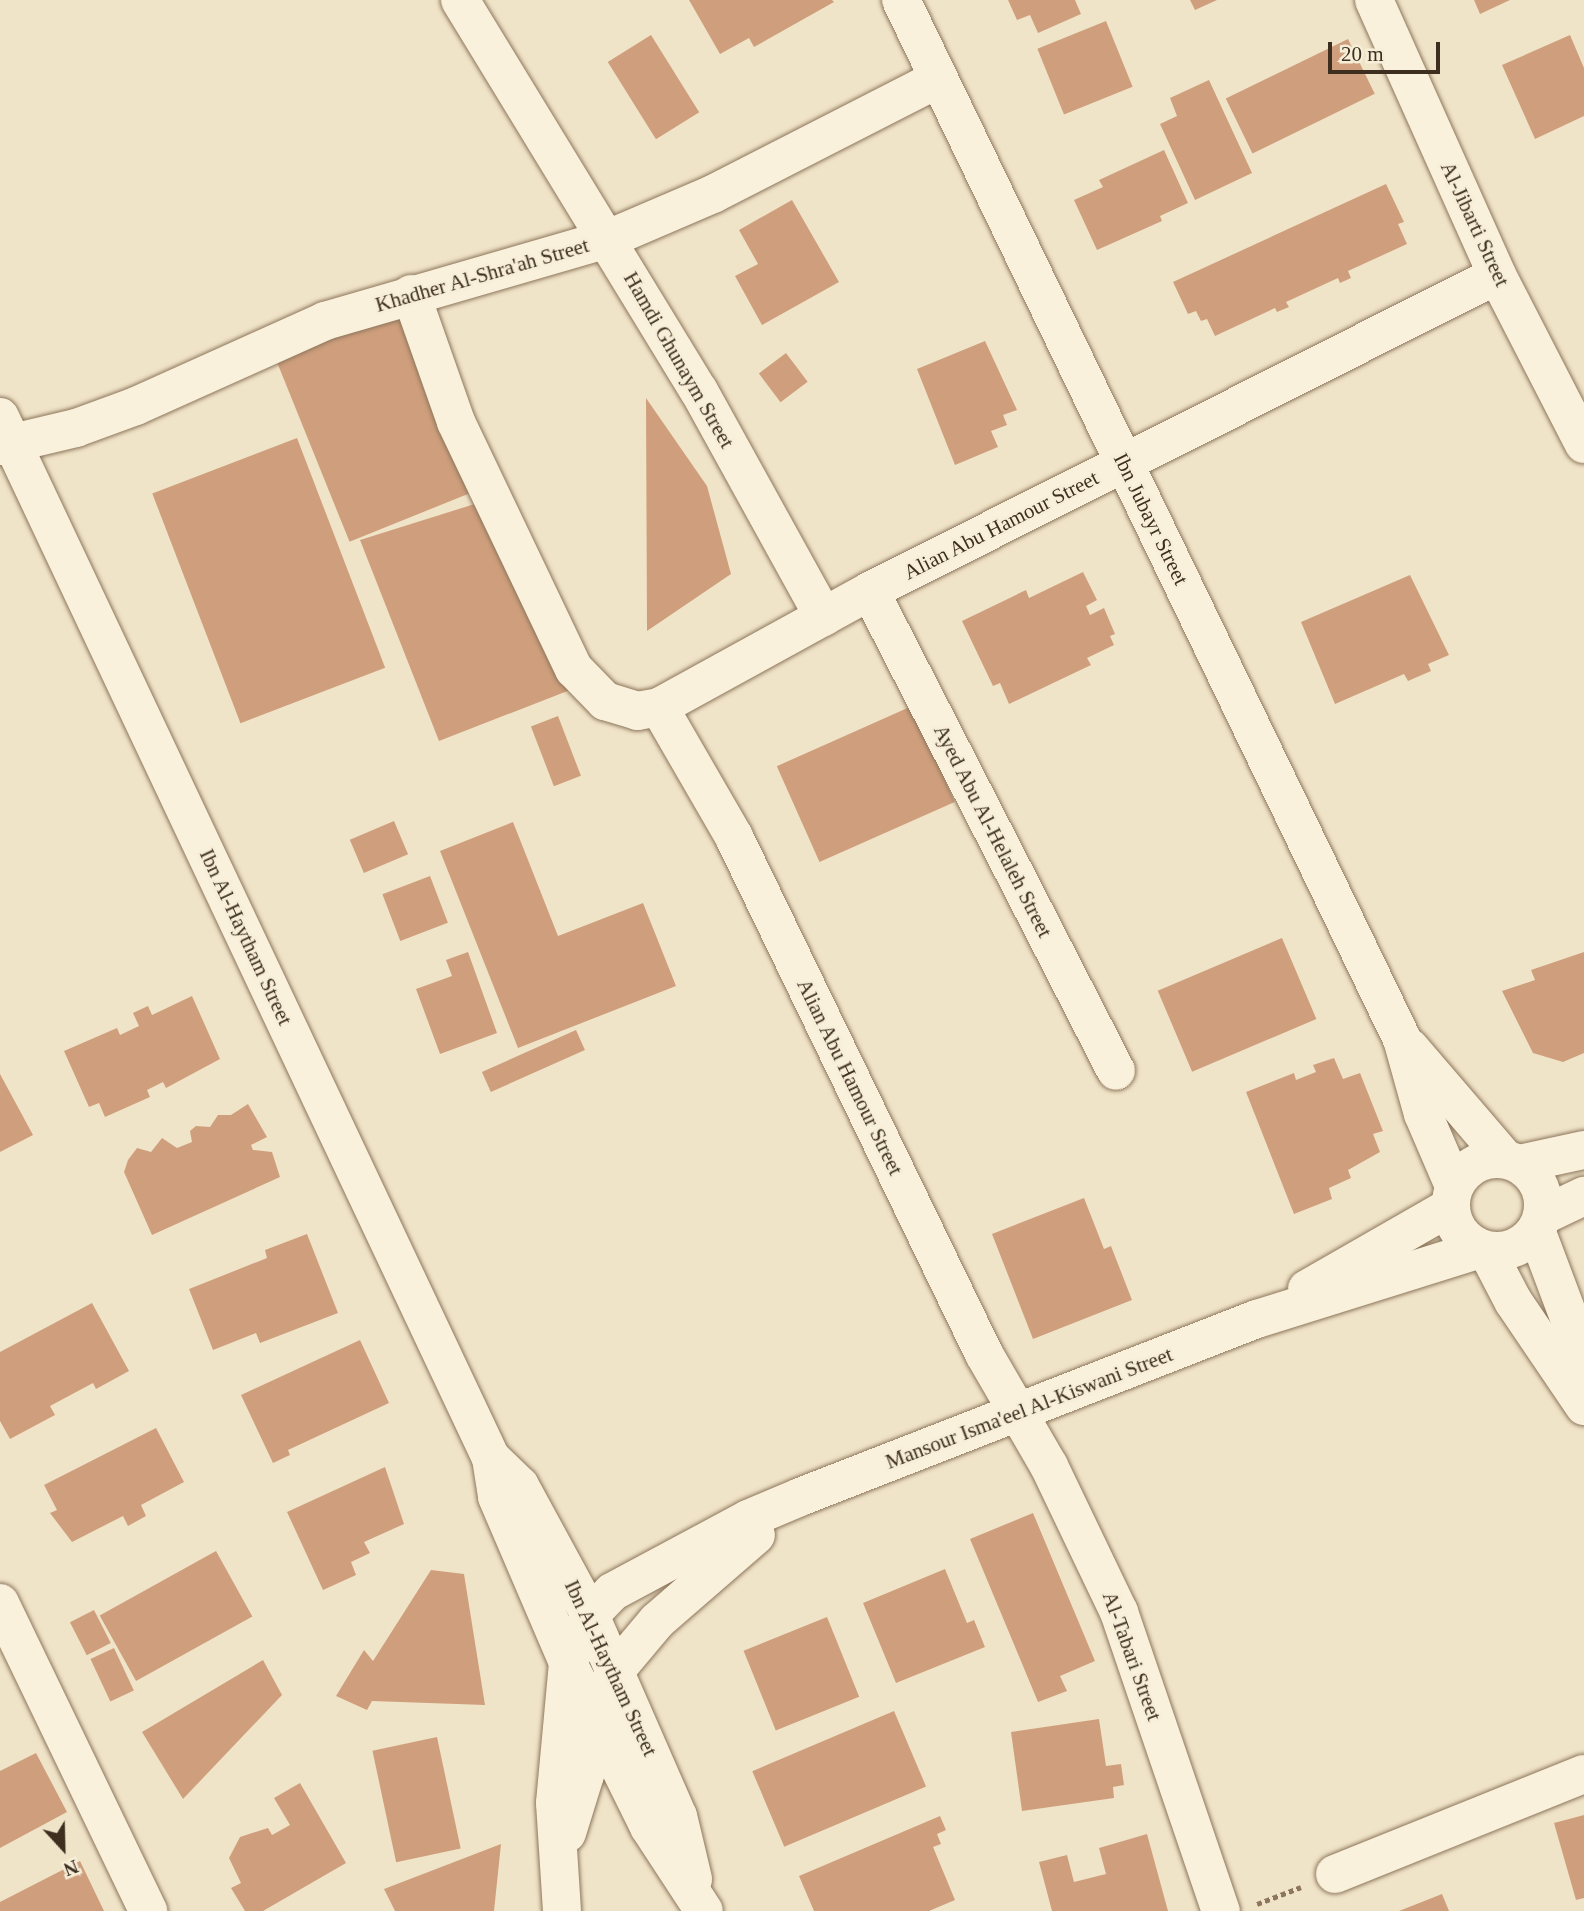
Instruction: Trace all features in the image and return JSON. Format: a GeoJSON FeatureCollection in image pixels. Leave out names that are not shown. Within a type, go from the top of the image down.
{"type":"FeatureCollection","features":[{"type":"Feature","properties":{"kind":"street","name":"Hamdi Ghunaym Street"},"geometry":{"type":"LineString","coordinates":[[460,0],[608,239],[824,617]]}},
{"type":"Feature","properties":{"kind":"street","name":"Ibn Jubayr Street"},"geometry":{"type":"LineString","coordinates":[[901,0],[1402,1039],[1423,1114],[1452,1196]]}},
{"type":"Feature","properties":{"kind":"street","name":"Al-Jibarti Street"},"geometry":{"type":"LineString","coordinates":[[1374,0],[1497,275],[1584,444]]}},
{"type":"Feature","properties":{"kind":"street","name":"Khadher Al-Shra'ah Street"},"geometry":{"type":"LineString","coordinates":[[5,436],[124,410],[325,321],[608,239],[724,188],[938,79]]}},
{"type":"Feature","properties":{"kind":"street","name":"Alian Abu Hamour Street"},"geometry":{"type":"LineString","coordinates":[[411,295],[456,422],[573,669],[612,704],[637,711],[659,707],[870,592],[1497,275]]}},
{"type":"Feature","properties":{"kind":"street","name":"Ibn Al-Haytham Street"},"geometry":{"type":"LineString","coordinates":[[5,436],[491,1458],[497,1497],[568,1663],[649,1827],[700,1903]]}},
{"type":"Feature","properties":{"kind":"street","name":"Ayed Abu Al-Helaleh Street"},"geometry":{"type":"LineString","coordinates":[[870,592],[1116,1071]]}},
{"type":"Feature","properties":{"kind":"street","name":"Alian Abu Hamour Street"},"geometry":{"type":"LineString","coordinates":[[659,707],[734,837],[1016,1413]]}},
{"type":"Feature","properties":{"kind":"street","name":"Ibn Jubayr Street"},"geometry":{"type":"LineString","coordinates":[[1402,1039],[1512,1161]]}},
{"type":"Feature","properties":{"kind":"street"},"geometry":{"type":"LineString","coordinates":[[1584,1150],[1474,1164],[1452,1196],[1459,1233],[1484,1250],[1513,1301],[1584,1406]]}},
{"type":"Feature","properties":{"kind":"street"},"geometry":{"type":"LineString","coordinates":[[1512,1161],[1539,1186],[1539,1223],[1584,1359]]}},
{"type":"Feature","properties":{"kind":"street","name":"Mansour Isma'eel Al-Kiswani Street"},"geometry":{"type":"LineString","coordinates":[[1257,1319],[1452,1196]]}},
{"type":"Feature","properties":{"kind":"street"},"geometry":{"type":"LineString","coordinates":[[1484,1250],[1515,1248],[1539,1223],[1584,1196]]}},
{"type":"Feature","properties":{"kind":"street","name":"Mansour Isma'eel Al-Kiswani Street"},"geometry":{"type":"LineString","coordinates":[[568,1663],[590,1615],[612,1592],[640,1575],[800,1497],[1257,1319],[1484,1250]]}},
{"type":"Feature","properties":{"kind":"street","name":"Al-Tabari Street"},"geometry":{"type":"LineString","coordinates":[[1016,1413],[1049,1466],[1119,1612],[1236,1909]]}},
{"type":"Feature","properties":{"kind":"street","name":"Ibn Al-Haytham Street"},"geometry":{"type":"LineString","coordinates":[[491,1458],[520,1486],[590,1615],[678,1816],[700,1903]]}},
{"type":"Feature","properties":{"kind":"street","name":"Mansour Isma'eel Al-Kiswani Street"},"geometry":{"type":"LineString","coordinates":[[560,1854],[585,1775],[594,1717],[615,1671],[686,1593],[800,1497]]}},
{"type":"Feature","properties":{"kind":"street"},"geometry":{"type":"LineString","coordinates":[[0,1603],[148,1911]]}},
{"type":"Feature","properties":{"kind":"street"},"geometry":{"type":"LineString","coordinates":[[562,1911],[556,1789],[568,1663]]}},
{"type":"Feature","properties":{"kind":"street"},"geometry":{"type":"LineString","coordinates":[[1335,1874],[1584,1774]]}},
{"type":"Feature","properties":{"kind":"path"},"geometry":{"type":"LineString","coordinates":[[1236,1909],[1335,1874]]}},
{"type":"Feature","properties":{"kind":"building"},"geometry":{"type":"Polygon","coordinates":[[[689,0],[834,2],[754,47],[749,38],[720,54],[689,0]]]}},
{"type":"Feature","properties":{"kind":"building"},"geometry":{"type":"Polygon","coordinates":[[[1008,0],[1075,0],[1081,14],[1038,33],[1030,15],[1017,20],[1008,0]]]}},
{"type":"Feature","properties":{"kind":"building"},"geometry":{"type":"Polygon","coordinates":[[[1190,0],[1217,0],[1195,10],[1190,0]]]}},
{"type":"Feature","properties":{"kind":"building"},"geometry":{"type":"Polygon","coordinates":[[[1474,0],[1510,0],[1480,14],[1474,0]]]}},
{"type":"Feature","properties":{"kind":"building"},"geometry":{"type":"Polygon","coordinates":[[[1106,21],[1133,87],[1064,115],[1037,49],[1106,21]]]}},
{"type":"Feature","properties":{"kind":"building"},"geometry":{"type":"Polygon","coordinates":[[[651,35],[699,112],[656,139],[608,62],[651,35]]]}},
{"type":"Feature","properties":{"kind":"building"},"geometry":{"type":"Polygon","coordinates":[[[1570,35],[1584,68],[1584,116],[1535,139],[1502,65],[1570,35]]]}},
{"type":"Feature","properties":{"kind":"building"},"geometry":{"type":"Polygon","coordinates":[[[1348,39],[1375,94],[1253,153],[1226,99],[1348,39]]]}},
{"type":"Feature","properties":{"kind":"building"},"geometry":{"type":"Polygon","coordinates":[[[1209,80],[1252,173],[1195,200],[1160,124],[1177,116],[1170,98],[1209,80]]]}},
{"type":"Feature","properties":{"kind":"building"},"geometry":{"type":"Polygon","coordinates":[[[1164,150],[1188,203],[1160,216],[1162,221],[1097,250],[1074,200],[1103,187],[1099,180],[1164,150]]]}},
{"type":"Feature","properties":{"kind":"building"},"geometry":{"type":"Polygon","coordinates":[[[1386,184],[1404,222],[1398,224],[1407,244],[1348,271],[1351,278],[1340,283],[1338,278],[1286,302],[1289,307],[1277,312],[1275,308],[1215,336],[1207,319],[1201,321],[1196,311],[1188,314],[1173,282],[1386,184]]]}},
{"type":"Feature","properties":{"kind":"building"},"geometry":{"type":"Polygon","coordinates":[[[792,200],[839,282],[762,325],[735,276],[758,264],[739,230],[792,200]]]}},
{"type":"Feature","properties":{"kind":"building"},"geometry":{"type":"Polygon","coordinates":[[[405,308],[478,490],[350,542],[276,360],[405,308]]]}},
{"type":"Feature","properties":{"kind":"building"},"geometry":{"type":"Polygon","coordinates":[[[985,341],[1017,410],[1003,415],[1007,425],[991,431],[998,447],[955,465],[917,369],[985,341]]]}},
{"type":"Feature","properties":{"kind":"building"},"geometry":{"type":"Polygon","coordinates":[[[786,353],[808,382],[781,402],[759,373],[786,353]]]}},
{"type":"Feature","properties":{"kind":"building"},"geometry":{"type":"Polygon","coordinates":[[[646,398],[707,486],[731,574],[647,631],[646,398]]]}},
{"type":"Feature","properties":{"kind":"building"},"geometry":{"type":"Polygon","coordinates":[[[297,438],[385,668],[240,723],[152,494],[297,438]]]}},
{"type":"Feature","properties":{"kind":"building"},"geometry":{"type":"Polygon","coordinates":[[[481,502],[570,690],[439,741],[360,540],[481,502]]]}},
{"type":"Feature","properties":{"kind":"building"},"geometry":{"type":"Polygon","coordinates":[[[1083,572],[1097,600],[1086,606],[1090,615],[1104,608],[1115,634],[1110,636],[1114,645],[1087,658],[1091,665],[1009,704],[1000,683],[993,686],[962,621],[1026,590],[1029,598],[1083,572]]]}},
{"type":"Feature","properties":{"kind":"building"},"geometry":{"type":"Polygon","coordinates":[[[1410,575],[1449,655],[1428,664],[1431,671],[1408,681],[1404,674],[1335,704],[1301,622],[1410,575]]]}},
{"type":"Feature","properties":{"kind":"building"},"geometry":{"type":"Polygon","coordinates":[[[912,706],[955,802],[820,862],[777,766],[912,706]]]}},
{"type":"Feature","properties":{"kind":"building"},"geometry":{"type":"Polygon","coordinates":[[[558,716],[581,776],[554,786],[531,726],[558,716]]]}},
{"type":"Feature","properties":{"kind":"building"},"geometry":{"type":"Polygon","coordinates":[[[394,821],[408,854],[364,873],[350,840],[394,821]]]}},
{"type":"Feature","properties":{"kind":"building"},"geometry":{"type":"Polygon","coordinates":[[[513,822],[558,936],[643,903],[676,986],[518,1048],[440,851],[513,822]]]}},
{"type":"Feature","properties":{"kind":"building"},"geometry":{"type":"Polygon","coordinates":[[[430,876],[448,923],[400,941],[382,894],[430,876]]]}},
{"type":"Feature","properties":{"kind":"building"},"geometry":{"type":"Polygon","coordinates":[[[1282,938],[1316,1019],[1192,1072],[1158,991],[1282,938]]]}},
{"type":"Feature","properties":{"kind":"building"},"geometry":{"type":"Polygon","coordinates":[[[468,952],[497,1033],[440,1054],[416,989],[452,976],[446,960],[468,952]]]}},
{"type":"Feature","properties":{"kind":"building"},"geometry":{"type":"Polygon","coordinates":[[[1584,952],[1584,1053],[1563,1062],[1533,1053],[1502,991],[1535,980],[1531,970],[1584,952]]]}},
{"type":"Feature","properties":{"kind":"building"},"geometry":{"type":"Polygon","coordinates":[[[192,996],[220,1059],[166,1088],[163,1082],[147,1090],[150,1097],[105,1117],[99,1103],[89,1107],[64,1051],[117,1028],[120,1035],[139,1026],[133,1013],[148,1006],[152,1015],[192,996]]]}},
{"type":"Feature","properties":{"kind":"building"},"geometry":{"type":"Polygon","coordinates":[[[576,1030],[585,1050],[491,1092],[482,1072],[576,1030]]]}},
{"type":"Feature","properties":{"kind":"building"},"geometry":{"type":"Polygon","coordinates":[[[1334,1058],[1343,1079],[1360,1073],[1383,1131],[1373,1134],[1380,1152],[1348,1170],[1351,1178],[1329,1188],[1332,1199],[1294,1214],[1246,1092],[1294,1073],[1296,1080],[1316,1072],[1313,1065],[1334,1058]]]}},
{"type":"Feature","properties":{"kind":"building"},"geometry":{"type":"Polygon","coordinates":[[[0,1074],[33,1135],[0,1152],[0,1074]]]}},
{"type":"Feature","properties":{"kind":"building"},"geometry":{"type":"Polygon","coordinates":[[[248,1104],[267,1137],[251,1145],[253,1150],[272,1152],[280,1177],[152,1235],[124,1172],[128,1160],[137,1148],[151,1152],[162,1138],[177,1148],[192,1142],[190,1131],[196,1126],[210,1127],[218,1115],[231,1115],[248,1104]]]}},
{"type":"Feature","properties":{"kind":"building"},"geometry":{"type":"Polygon","coordinates":[[[1084,1198],[1104,1249],[1111,1246],[1132,1300],[1033,1339],[992,1234],[1084,1198]]]}},
{"type":"Feature","properties":{"kind":"building"},"geometry":{"type":"Polygon","coordinates":[[[307,1234],[338,1313],[260,1343],[256,1333],[213,1350],[189,1289],[267,1258],[265,1250],[307,1234]]]}},
{"type":"Feature","properties":{"kind":"building"},"geometry":{"type":"Polygon","coordinates":[[[92,1303],[129,1371],[96,1389],[93,1383],[50,1406],[55,1415],[10,1439],[0,1421],[0,1352],[92,1303]]]}},
{"type":"Feature","properties":{"kind":"building"},"geometry":{"type":"Polygon","coordinates":[[[360,1340],[389,1403],[288,1450],[290,1455],[273,1463],[241,1395],[360,1340]]]}},
{"type":"Feature","properties":{"kind":"building"},"geometry":{"type":"Polygon","coordinates":[[[156,1428],[184,1482],[141,1505],[146,1516],[128,1526],[123,1516],[72,1542],[50,1513],[57,1510],[44,1485],[156,1428]]]}},
{"type":"Feature","properties":{"kind":"building"},"geometry":{"type":"Polygon","coordinates":[[[385,1467],[404,1524],[364,1542],[370,1553],[351,1562],[356,1575],[323,1590],[287,1512],[385,1467]]]}},
{"type":"Feature","properties":{"kind":"building"},"geometry":{"type":"Polygon","coordinates":[[[1033,1513],[1095,1661],[1060,1676],[1067,1691],[1038,1702],[970,1539],[1033,1513]]]}},
{"type":"Feature","properties":{"kind":"building"},"geometry":{"type":"Polygon","coordinates":[[[216,1551],[252,1617],[136,1681],[100,1615],[216,1551]]]}},
{"type":"Feature","properties":{"kind":"building"},"geometry":{"type":"Polygon","coordinates":[[[945,1569],[967,1623],[974,1620],[985,1647],[896,1683],[863,1603],[945,1569]]]}},
{"type":"Feature","properties":{"kind":"building"},"geometry":{"type":"Polygon","coordinates":[[[431,1570],[464,1574],[485,1705],[372,1701],[367,1710],[336,1696],[364,1650],[373,1661],[431,1570]]]}},
{"type":"Feature","properties":{"kind":"building"},"geometry":{"type":"Polygon","coordinates":[[[94,1610],[111,1643],[87,1655],[70,1622],[94,1610]]]}},
{"type":"Feature","properties":{"kind":"building"},"geometry":{"type":"Polygon","coordinates":[[[827,1617],[859,1697],[776,1730],[744,1651],[827,1617]]]}},
{"type":"Feature","properties":{"kind":"building"},"geometry":{"type":"Polygon","coordinates":[[[114,1648],[134,1691],[110,1702],[90,1659],[114,1648]]]}},
{"type":"Feature","properties":{"kind":"building"},"geometry":{"type":"Polygon","coordinates":[[[263,1660],[282,1695],[183,1799],[142,1732],[263,1660]]]}},
{"type":"Feature","properties":{"kind":"building"},"geometry":{"type":"Polygon","coordinates":[[[894,1711],[926,1786],[784,1847],[752,1771],[894,1711]]]}},
{"type":"Feature","properties":{"kind":"building"},"geometry":{"type":"Polygon","coordinates":[[[1099,1719],[1106,1766],[1121,1764],[1124,1785],[1113,1787],[1114,1798],[1022,1811],[1011,1732],[1099,1719]]]}},
{"type":"Feature","properties":{"kind":"building"},"geometry":{"type":"Polygon","coordinates":[[[437,1737],[461,1849],[396,1862],[372,1751],[437,1737]]]}},
{"type":"Feature","properties":{"kind":"building"},"geometry":{"type":"Polygon","coordinates":[[[36,1753],[67,1812],[0,1848],[0,1771],[36,1753]]]}},
{"type":"Feature","properties":{"kind":"building"},"geometry":{"type":"Polygon","coordinates":[[[300,1783],[346,1863],[263,1911],[245,1911],[231,1888],[241,1883],[229,1858],[240,1837],[268,1828],[272,1835],[290,1825],[274,1798],[300,1783]]]}},
{"type":"Feature","properties":{"kind":"building"},"geometry":{"type":"Polygon","coordinates":[[[1584,1815],[1584,1898],[1576,1900],[1554,1823],[1584,1815]]]}},
{"type":"Feature","properties":{"kind":"building"},"geometry":{"type":"Polygon","coordinates":[[[940,1816],[946,1830],[937,1834],[941,1844],[933,1847],[955,1900],[929,1911],[814,1911],[799,1876],[940,1816]]]}},
{"type":"Feature","properties":{"kind":"building"},"geometry":{"type":"Polygon","coordinates":[[[1147,1834],[1168,1911],[1052,1911],[1039,1862],[1067,1855],[1074,1882],[1106,1874],[1099,1848],[1147,1834]]]}},
{"type":"Feature","properties":{"kind":"building"},"geometry":{"type":"Polygon","coordinates":[[[501,1844],[494,1911],[395,1911],[384,1889],[501,1844]]]}},
{"type":"Feature","properties":{"kind":"building"},"geometry":{"type":"Polygon","coordinates":[[[80,1861],[104,1911],[0,1911],[0,1902],[80,1861]]]}},
{"type":"Feature","properties":{"kind":"building"},"geometry":{"type":"Polygon","coordinates":[[[1442,1894],[1449,1911],[1399,1911],[1442,1894]]]}}]}
